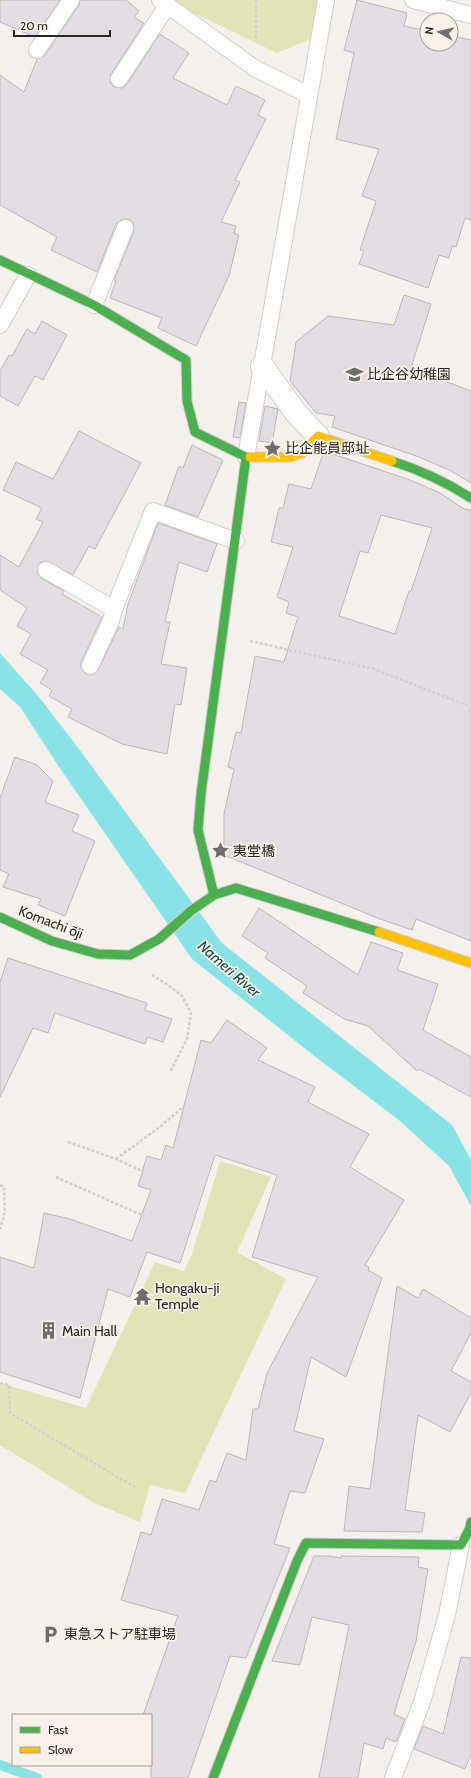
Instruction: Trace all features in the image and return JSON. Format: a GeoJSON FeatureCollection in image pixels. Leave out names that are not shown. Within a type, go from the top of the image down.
{"type":"FeatureCollection","features":[{"type":"Feature","properties":{"kind":"street"},"geometry":{"type":"LineString","coordinates":[[0,260],[28,275],[94,305],[186,360],[187,401],[195,432],[203,437],[246,457],[290,457],[302,453],[318,436]]}},
{"type":"Feature","properties":{"kind":"street"},"geometry":{"type":"LineString","coordinates":[[262,366],[296,413],[318,436],[414,468],[446,482],[471,498]]}},
{"type":"Feature","properties":{"kind":"street"},"geometry":{"type":"LineString","coordinates":[[246,457],[236,541],[201,794],[198,830],[214,895],[236,888],[367,928],[471,963]]}},
{"type":"Feature","properties":{"kind":"street","name":"Komachi ōji"},"geometry":{"type":"LineString","coordinates":[[0,917],[52,941],[98,954],[130,955],[159,939],[192,910],[214,895]]}},
{"type":"Feature","properties":{"kind":"street"},"geometry":{"type":"LineString","coordinates":[[213,1778],[297,1561],[306,1543],[461,1545],[470,1528],[471,1522]]}},
{"type":"Feature","properties":{"kind":"lane"},"geometry":{"type":"LineString","coordinates":[[37,50],[71,0]]}},
{"type":"Feature","properties":{"kind":"lane"},"geometry":{"type":"LineString","coordinates":[[246,457],[326,0]]}},
{"type":"Feature","properties":{"kind":"lane"},"geometry":{"type":"LineString","coordinates":[[413,0],[471,15]]}},
{"type":"Feature","properties":{"kind":"lane"},"geometry":{"type":"LineString","coordinates":[[119,79],[164,3],[256,68],[310,95]]}},
{"type":"Feature","properties":{"kind":"lane"},"geometry":{"type":"LineString","coordinates":[[94,305],[126,228]]}},
{"type":"Feature","properties":{"kind":"lane"},"geometry":{"type":"LineString","coordinates":[[0,325],[28,275]]}},
{"type":"Feature","properties":{"kind":"lane"},"geometry":{"type":"LineString","coordinates":[[90,666],[111,622],[114,609],[153,511],[236,541]]}},
{"type":"Feature","properties":{"kind":"lane"},"geometry":{"type":"LineString","coordinates":[[46,570],[114,609]]}},
{"type":"Feature","properties":{"kind":"lane"},"geometry":{"type":"LineString","coordinates":[[393,1778],[422,1702],[447,1615],[461,1545]]}},
{"type":"Feature","properties":{"kind":"path"},"geometry":{"type":"LineString","coordinates":[[256,0],[256,68]]}},
{"type":"Feature","properties":{"kind":"path"},"geometry":{"type":"LineString","coordinates":[[222,634],[374,669],[471,708]]}},
{"type":"Feature","properties":{"kind":"path"},"geometry":{"type":"LineString","coordinates":[[118,955],[168,985],[182,996],[191,1013],[187,1039],[170,1072]]}},
{"type":"Feature","properties":{"kind":"path"},"geometry":{"type":"LineString","coordinates":[[116,1159],[161,1126],[184,1106]]}},
{"type":"Feature","properties":{"kind":"path"},"geometry":{"type":"LineString","coordinates":[[68,1142],[116,1159],[142,1171]]}},
{"type":"Feature","properties":{"kind":"path"},"geometry":{"type":"LineString","coordinates":[[56,1177],[144,1216]]}},
{"type":"Feature","properties":{"kind":"path"},"geometry":{"type":"LineString","coordinates":[[0,1185],[4,1187],[5,1212],[0,1229]]}},
{"type":"Feature","properties":{"kind":"path"},"geometry":{"type":"LineString","coordinates":[[0,1383],[9,1385],[10,1413],[136,1488]]}},
{"type":"Feature","properties":{"kind":"green space"},"geometry":{"type":"Polygon","coordinates":[[[170,0],[329,0],[318,36],[277,53],[173,3],[170,0]]]}},
{"type":"Feature","properties":{"kind":"green space"},"geometry":{"type":"Polygon","coordinates":[[[220,1161],[271,1177],[237,1252],[286,1279],[185,1493],[150,1485],[140,1522],[94,1503],[0,1445],[0,1383],[86,1408],[155,1262],[184,1271],[192,1254],[220,1161]]]}},
{"type":"Feature","properties":{"kind":"water","name":"Nameri River"},"geometry":{"type":"Polygon","coordinates":[[[0,653],[39,697],[79,749],[222,943],[452,1125],[471,1160],[471,1206],[449,1166],[400,1121],[317,1058],[192,959],[59,767],[20,707],[0,689],[0,653]]]}},
{"type":"Feature","properties":{"kind":"building"},"geometry":{"type":"Polygon","coordinates":[[[0,0],[60,0],[35,37],[0,22],[0,0]]]}},
{"type":"Feature","properties":{"kind":"building"},"geometry":{"type":"Polygon","coordinates":[[[80,0],[126,0],[139,11],[134,17],[144,23],[111,74],[110,83],[114,87],[123,88],[127,84],[160,34],[189,53],[173,78],[227,105],[236,86],[265,100],[258,115],[266,119],[235,180],[240,182],[221,222],[236,226],[234,234],[239,235],[229,276],[196,346],[158,328],[162,318],[110,298],[116,281],[114,280],[134,231],[133,222],[129,219],[123,219],[116,224],[97,272],[51,250],[57,237],[0,205],[0,75],[24,92],[37,59],[45,55],[79,5],[80,0]]]}},
{"type":"Feature","properties":{"kind":"building"},"geometry":{"type":"Polygon","coordinates":[[[357,0],[407,13],[404,26],[419,29],[419,52],[459,52],[459,38],[471,40],[471,220],[465,218],[456,247],[452,246],[449,258],[439,255],[428,288],[359,264],[364,251],[360,250],[376,201],[362,196],[379,149],[336,139],[354,53],[344,50],[357,0]]]}},
{"type":"Feature","properties":{"kind":"building"},"geometry":{"type":"Polygon","coordinates":[[[404,295],[431,304],[411,368],[471,391],[471,483],[451,471],[419,457],[332,427],[335,416],[316,413],[290,381],[296,342],[328,316],[394,325],[404,295]]]}},
{"type":"Feature","properties":{"kind":"building"},"geometry":{"type":"Polygon","coordinates":[[[42,321],[67,335],[43,380],[35,376],[18,406],[0,396],[0,371],[9,355],[12,356],[27,329],[35,334],[42,321]]]}},
{"type":"Feature","properties":{"kind":"building"},"geometry":{"type":"Polygon","coordinates":[[[239,402],[246,403],[240,438],[233,437],[239,402]]]}},
{"type":"Feature","properties":{"kind":"building"},"geometry":{"type":"Polygon","coordinates":[[[265,406],[278,409],[272,443],[259,441],[265,406]]]}},
{"type":"Feature","properties":{"kind":"building"},"geometry":{"type":"Polygon","coordinates":[[[79,431],[141,463],[95,549],[89,546],[73,575],[46,561],[41,562],[37,570],[41,578],[64,591],[62,594],[102,617],[81,662],[81,667],[86,674],[91,675],[98,670],[119,627],[123,629],[128,604],[158,523],[217,544],[207,572],[179,562],[165,622],[170,622],[161,664],[187,668],[181,705],[175,704],[167,754],[122,744],[68,717],[72,709],[49,696],[52,690],[40,683],[48,670],[20,654],[31,634],[17,626],[27,608],[0,590],[0,555],[19,567],[43,522],[36,519],[42,508],[3,490],[16,462],[53,479],[79,431]]]}},
{"type":"Feature","properties":{"kind":"building"},"geometry":{"type":"Polygon","coordinates":[[[192,445],[223,460],[198,517],[165,505],[179,466],[183,468],[192,445]]]}},
{"type":"Feature","properties":{"kind":"building"},"geometry":{"type":"Polygon","coordinates":[[[324,451],[410,480],[440,493],[464,509],[471,510],[471,941],[416,919],[412,930],[380,919],[224,855],[224,814],[234,769],[228,767],[236,732],[241,733],[255,656],[284,662],[298,617],[286,613],[289,602],[277,597],[293,547],[271,542],[279,508],[283,508],[289,484],[311,489],[324,451]],[[381,515],[368,553],[360,551],[339,616],[395,634],[432,528],[381,515]]]}},
{"type":"Feature","properties":{"kind":"building"},"geometry":{"type":"Polygon","coordinates":[[[15,757],[37,765],[53,781],[45,802],[79,815],[72,831],[95,841],[65,916],[38,905],[41,899],[3,887],[9,874],[0,870],[0,798],[15,757]]]}},
{"type":"Feature","properties":{"kind":"building"},"geometry":{"type":"Polygon","coordinates":[[[259,908],[358,975],[371,942],[403,953],[397,970],[438,984],[423,1030],[471,1057],[471,1097],[419,1069],[417,1071],[368,1026],[344,1019],[303,993],[307,986],[265,958],[268,953],[242,936],[259,908]]]}},
{"type":"Feature","properties":{"kind":"building"},"geometry":{"type":"Polygon","coordinates":[[[8,958],[147,1003],[145,1010],[172,1019],[163,1042],[147,1037],[145,1044],[55,1013],[48,1033],[33,1028],[0,1097],[0,982],[8,958]]]}},
{"type":"Feature","properties":{"kind":"building"},"geometry":{"type":"Polygon","coordinates":[[[227,1020],[267,1048],[258,1060],[315,1087],[308,1102],[369,1134],[350,1167],[404,1200],[365,1265],[369,1267],[368,1270],[382,1278],[346,1377],[311,1357],[294,1431],[324,1439],[305,1493],[290,1491],[274,1544],[290,1548],[246,1658],[230,1656],[188,1778],[151,1778],[152,1714],[143,1714],[178,1616],[121,1600],[141,1532],[151,1535],[162,1499],[199,1510],[210,1480],[216,1482],[227,1453],[246,1460],[253,1409],[258,1409],[267,1373],[318,1277],[252,1257],[277,1175],[215,1155],[180,1263],[147,1252],[130,1297],[108,1289],[80,1398],[0,1372],[0,1257],[34,1268],[44,1213],[70,1219],[132,1241],[151,1190],[138,1186],[147,1156],[161,1160],[166,1145],[173,1148],[201,1040],[211,1043],[227,1020]]]}},
{"type":"Feature","properties":{"kind":"building"},"geometry":{"type":"Polygon","coordinates":[[[397,1286],[418,1298],[423,1289],[471,1318],[471,1333],[451,1371],[471,1382],[471,1393],[450,1432],[418,1415],[405,1510],[425,1513],[422,1532],[344,1531],[349,1486],[370,1489],[397,1286]]]}},
{"type":"Feature","properties":{"kind":"building"},"geometry":{"type":"Polygon","coordinates":[[[314,1556],[341,1558],[341,1556],[419,1557],[418,1567],[428,1569],[416,1641],[394,1714],[405,1719],[396,1742],[386,1738],[383,1749],[364,1743],[358,1778],[319,1778],[349,1625],[312,1617],[300,1665],[272,1661],[314,1556]]]}},
{"type":"Feature","properties":{"kind":"building"},"geometry":{"type":"Polygon","coordinates":[[[461,1657],[471,1658],[471,1754],[465,1769],[414,1749],[423,1726],[443,1734],[461,1657]]]}},
{"type":"Feature","properties":{"kind":"waterway"},"geometry":{"type":"LineString","coordinates":[[0,1765],[37,1778]]}},
{"type":"Feature","properties":{"kind":"traffic: fast"},"geometry":{"type":"LineString","coordinates":[[0,260],[94,305],[186,360],[187,401],[195,432],[246,457],[250,457]]}},
{"type":"Feature","properties":{"kind":"traffic: fast"},"geometry":{"type":"LineString","coordinates":[[214,895],[198,830],[201,794],[246,457]]}},
{"type":"Feature","properties":{"kind":"traffic: fast"},"geometry":{"type":"LineString","coordinates":[[392,461],[433,477],[471,498]]}},
{"type":"Feature","properties":{"kind":"traffic: fast"},"geometry":{"type":"LineString","coordinates":[[0,917],[52,941],[98,954],[130,955],[159,939],[192,910],[214,895],[236,888],[379,932]]}},
{"type":"Feature","properties":{"kind":"traffic: fast"},"geometry":{"type":"LineString","coordinates":[[213,1778],[297,1561],[306,1543],[461,1545],[470,1528],[471,1522]]}},
{"type":"Feature","properties":{"kind":"traffic: slow"},"geometry":{"type":"LineString","coordinates":[[250,457],[290,457],[302,453],[318,436],[392,461]]}},
{"type":"Feature","properties":{"kind":"traffic: slow"},"geometry":{"type":"LineString","coordinates":[[379,932],[471,963]]}},
{"type":"Feature","properties":{"kind":"place","name":"比企谷幼稚園"},"geometry":{"type":"Point","coordinates":[354,374]}},
{"type":"Feature","properties":{"kind":"place","name":"比企能員邸址"},"geometry":{"type":"Point","coordinates":[272,448]}},
{"type":"Feature","properties":{"kind":"place","name":"夷堂橋"},"geometry":{"type":"Point","coordinates":[220,851]}},
{"type":"Feature","properties":{"kind":"place","name":"Hongaku-ji Temple"},"geometry":{"type":"Point","coordinates":[142,1296]}},
{"type":"Feature","properties":{"kind":"place","name":"Main Hall"},"geometry":{"type":"Point","coordinates":[49,1331]}},
{"type":"Feature","properties":{"kind":"place","name":"東急ストア駐車場"},"geometry":{"type":"Point","coordinates":[51,1634]}}]}
